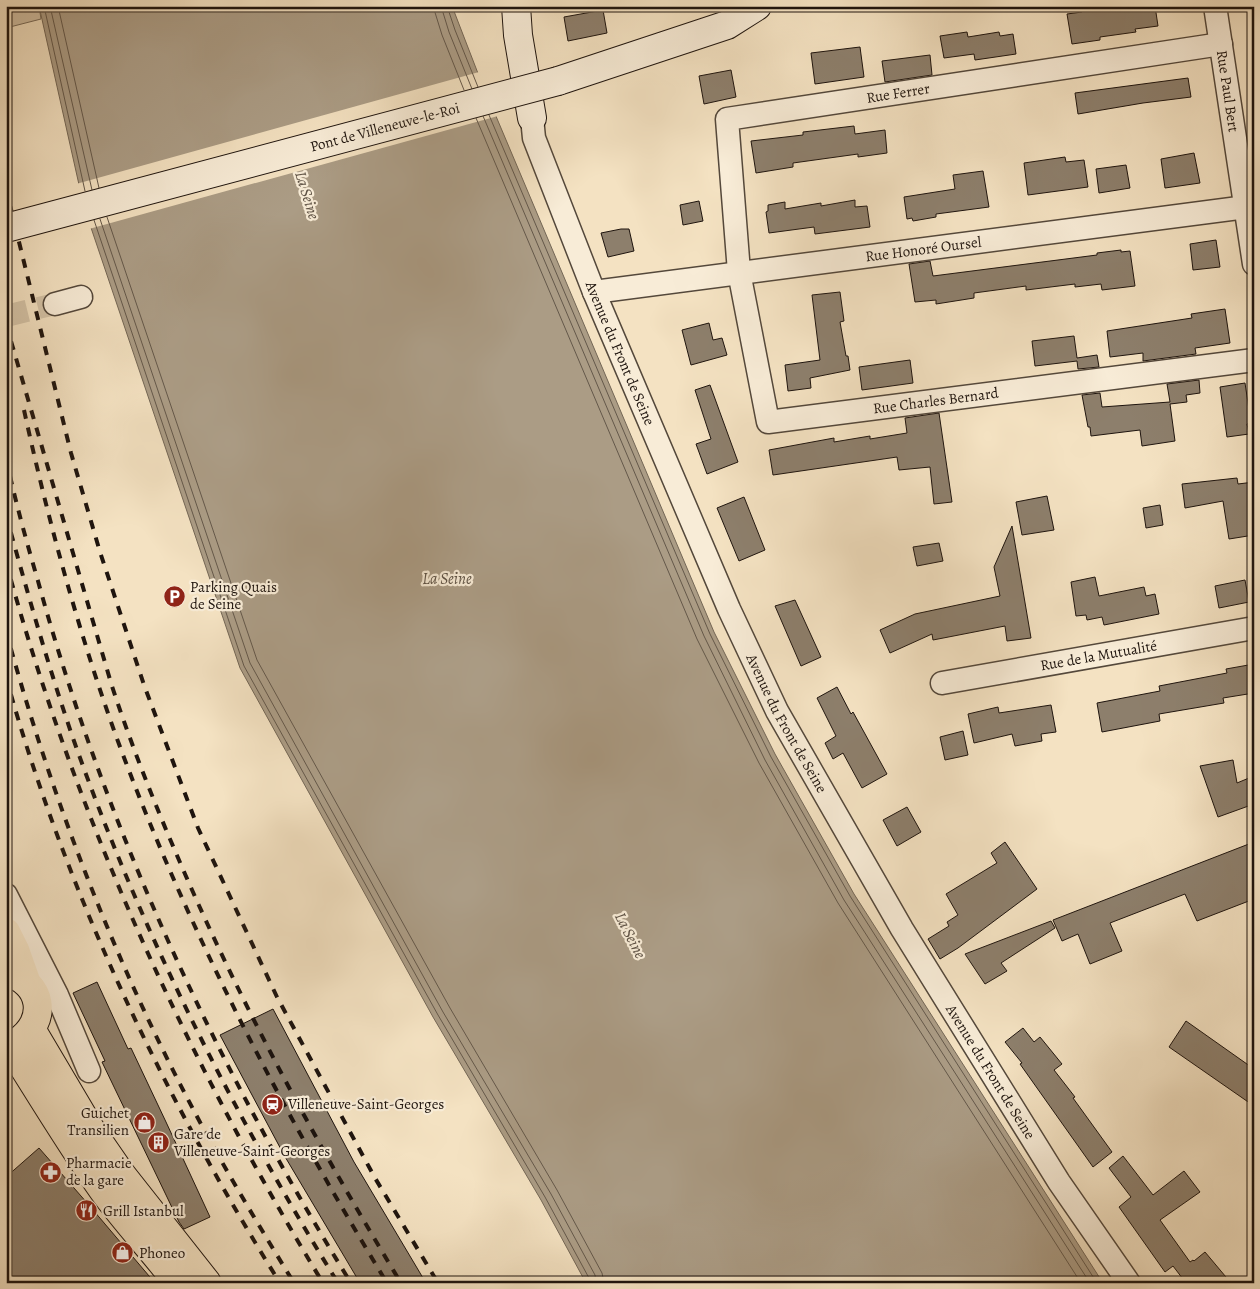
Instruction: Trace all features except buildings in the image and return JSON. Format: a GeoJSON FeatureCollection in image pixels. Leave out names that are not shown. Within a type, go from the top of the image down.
{"type":"FeatureCollection","features":[{"type":"Feature","properties":{"kind":"main road"},"geometry":{"type":"LineString","coordinates":[[516,6],[518,35],[532,118]]}},
{"type":"Feature","properties":{"kind":"main road","name":"Pont de Villeneuve-le-Roi"},"geometry":{"type":"LineString","coordinates":[[6,228],[558,81],[727,25],[756,6]]}},
{"type":"Feature","properties":{"kind":"main road"},"geometry":{"type":"LineString","coordinates":[[6,932],[15,950],[16,977],[36,996],[28,1024],[72,1144],[132,1228],[178,1283]]}},
{"type":"Feature","properties":{"kind":"main road"},"geometry":{"type":"LineString","coordinates":[[28,1024],[92,1132],[120,1174],[207,1283]]}},
{"type":"Feature","properties":{"kind":"street","name":"Rue Paul Bert"},"geometry":{"type":"LineString","coordinates":[[1215,6],[1249,207],[1254,264]]}},
{"type":"Feature","properties":{"kind":"street","name":"Rue Ferrer"},"geometry":{"type":"LineString","coordinates":[[739,272],[727,119],[1221,44]]}},
{"type":"Feature","properties":{"kind":"street","name":"Avenue du Front de Seine"},"geometry":{"type":"LineString","coordinates":[[532,118],[534,138],[594,292],[728,609],[777,712],[902,929],[1059,1182],[1128,1283]]}},
{"type":"Feature","properties":{"kind":"street","name":"Rue Honoré Oursel"},"geometry":{"type":"LineString","coordinates":[[594,292],[1249,207]]}},
{"type":"Feature","properties":{"kind":"street","name":"Rue Charles Bernard"},"geometry":{"type":"LineString","coordinates":[[739,272],[768,422],[1254,360]]}},
{"type":"Feature","properties":{"kind":"street"},"geometry":{"type":"LineString","coordinates":[[55,304],[81,298]]}},
{"type":"Feature","properties":{"kind":"street","name":"Rue de la Mutualité"},"geometry":{"type":"LineString","coordinates":[[942,683],[1254,628]]}},
{"type":"Feature","properties":{"kind":"street"},"geometry":{"type":"LineString","coordinates":[[6,895],[28,1024],[89,1071]]}},
{"type":"Feature","properties":{"kind":"shaded area"},"geometry":{"type":"Polygon","coordinates":[[[6,6],[39,6],[41,19],[6,28],[6,6]]]}},
{"type":"Feature","properties":{"kind":"water","name":"La Seine"},"geometry":{"type":"Polygon","coordinates":[[[39,6],[452,6],[479,76],[714,632],[775,754],[854,894],[1103,1283],[586,1283],[541,1200],[433,1017],[240,668],[84,207],[39,6]]]}},
{"type":"Feature","properties":{"kind":"pier"},"geometry":{"type":"Polygon","coordinates":[[[479,72],[498,116],[89,229],[76,184],[479,72]]]}},
{"type":"Feature","properties":{"kind":"tunnel"},"geometry":{"type":"LineString","coordinates":[[6,316],[55,304]]}},
{"type":"Feature","properties":{"kind":"railway"},"geometry":{"type":"LineString","coordinates":[[6,189],[71,453],[100,552],[144,685],[198,828],[277,997],[375,1178],[438,1283]]}},
{"type":"Feature","properties":{"kind":"railway"},"geometry":{"type":"LineString","coordinates":[[6,324],[111,683],[165,827],[209,927],[259,1031],[342,1183],[401,1283]]}},
{"type":"Feature","properties":{"kind":"railway"},"geometry":{"type":"LineString","coordinates":[[24,410],[54,534],[89,656],[116,736],[143,807],[173,878],[238,1016],[310,1151],[387,1283]]}},
{"type":"Feature","properties":{"kind":"railway"},"geometry":{"type":"LineString","coordinates":[[6,458],[25,535],[65,673],[96,765],[131,854],[169,943],[210,1030],[254,1116],[301,1200],[351,1283]]}},
{"type":"Feature","properties":{"kind":"railway"},"geometry":{"type":"LineString","coordinates":[[6,515],[64,713],[100,812],[129,882],[191,1019],[261,1153],[338,1283]]}},
{"type":"Feature","properties":{"kind":"railway"},"geometry":{"type":"LineString","coordinates":[[6,562],[34,657],[65,750],[100,842],[139,933],[225,1111],[323,1283]]}},
{"type":"Feature","properties":{"kind":"railway"},"geometry":{"type":"LineString","coordinates":[[6,631],[43,754],[64,815],[86,875],[136,994],[205,1131],[294,1283]]}},
{"type":"Feature","properties":{"kind":"railway"},"geometry":{"type":"LineString","coordinates":[[6,677],[30,757],[57,835],[121,990],[157,1065],[196,1139],[280,1283]]}},
{"type":"Feature","properties":{"kind":"place","name":"Parking Quais de Seine"},"geometry":{"type":"Point","coordinates":[174,596]}},
{"type":"Feature","properties":{"kind":"place","name":"Villeneuve-Saint-Georges"},"geometry":{"type":"Point","coordinates":[272,1104]}},
{"type":"Feature","properties":{"kind":"place","name":"Guichet Transilien"},"geometry":{"type":"Point","coordinates":[145,1122]}},
{"type":"Feature","properties":{"kind":"place","name":"Gare de Villeneuve-Saint-Georges"},"geometry":{"type":"Point","coordinates":[158,1143]}},
{"type":"Feature","properties":{"kind":"place","name":"Pharmacie de la gare"},"geometry":{"type":"Point","coordinates":[50,1172]}},
{"type":"Feature","properties":{"kind":"place","name":"Grill Istanbul"},"geometry":{"type":"Point","coordinates":[87,1211]}},
{"type":"Feature","properties":{"kind":"place","name":"Phoneo"},"geometry":{"type":"Point","coordinates":[123,1253]}}]}
